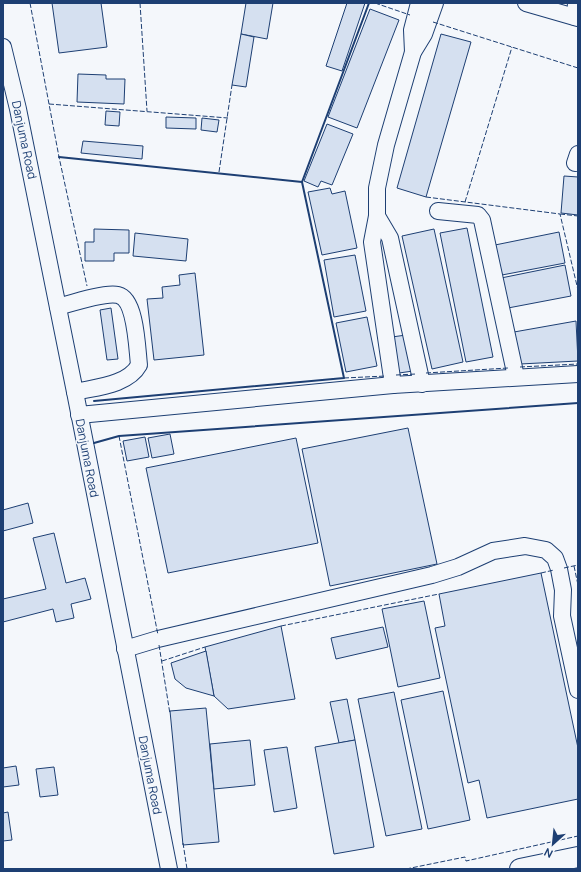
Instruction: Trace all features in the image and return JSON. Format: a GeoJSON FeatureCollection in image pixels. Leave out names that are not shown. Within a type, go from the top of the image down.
{"type":"FeatureCollection","features":[{"type":"Feature","properties":{"kind":"main road"},"geometry":{"type":"LineString","coordinates":[[520,869],[578,857]]}},
{"type":"Feature","properties":{"kind":"street"},"geometry":{"type":"LineString","coordinates":[[413,52],[412,30],[419,3]]}},
{"type":"Feature","properties":{"kind":"street"},"geometry":{"type":"LineString","coordinates":[[393,385],[372,242],[377,216],[376,195],[380,167],[413,52],[424,34],[434,3]]}},
{"type":"Feature","properties":{"kind":"street"},"geometry":{"type":"LineString","coordinates":[[526,3],[554,7],[577,13]]}},
{"type":"Feature","properties":{"kind":"street","name":"Danjuma Road"},"geometry":{"type":"LineString","coordinates":[[3,47],[58,306],[169,869]]}},
{"type":"Feature","properties":{"kind":"street"},"geometry":{"type":"LineString","coordinates":[[438,211],[478,215],[482,220],[516,377]]}},
{"type":"Feature","properties":{"kind":"street"},"geometry":{"type":"LineString","coordinates":[[377,216],[390,238],[422,384]]}},
{"type":"Feature","properties":{"kind":"street"},"geometry":{"type":"LineString","coordinates":[[58,306],[110,294],[119,295],[128,300],[132,309],[140,365],[135,373],[127,378],[75,392]]}},
{"type":"Feature","properties":{"kind":"street"},"geometry":{"type":"LineString","coordinates":[[79,416],[393,385],[578,374]]}},
{"type":"Feature","properties":{"kind":"street"},"geometry":{"type":"LineString","coordinates":[[125,649],[158,639],[432,575],[458,567],[493,551],[525,546],[546,550],[555,558],[559,569],[563,590],[562,616],[578,690]]}},
{"type":"Feature","properties":{"kind":"building"},"geometry":{"type":"Polygon","coordinates":[[[52,3],[101,3],[107,47],[59,53],[52,3]]]}},
{"type":"Feature","properties":{"kind":"building"},"geometry":{"type":"Polygon","coordinates":[[[246,3],[273,3],[267,39],[241,34],[246,3]]]}},
{"type":"Feature","properties":{"kind":"building"},"geometry":{"type":"Polygon","coordinates":[[[347,3],[365,3],[342,71],[326,66],[347,3]]]}},
{"type":"Feature","properties":{"kind":"building"},"geometry":{"type":"Polygon","coordinates":[[[370,9],[399,20],[357,128],[328,117],[370,9]]]}},
{"type":"Feature","properties":{"kind":"building"},"geometry":{"type":"Polygon","coordinates":[[[241,34],[254,37],[246,87],[232,85],[241,34]]]}},
{"type":"Feature","properties":{"kind":"building"},"geometry":{"type":"Polygon","coordinates":[[[441,34],[471,42],[426,197],[397,188],[441,34]]]}},
{"type":"Feature","properties":{"kind":"building"},"geometry":{"type":"Polygon","coordinates":[[[78,74],[106,75],[106,79],[125,79],[124,104],[77,102],[78,74]]]}},
{"type":"Feature","properties":{"kind":"building"},"geometry":{"type":"Polygon","coordinates":[[[106,111],[120,112],[119,126],[105,125],[106,111]]]}},
{"type":"Feature","properties":{"kind":"building"},"geometry":{"type":"Polygon","coordinates":[[[166,117],[196,118],[196,129],[166,128],[166,117]]]}},
{"type":"Feature","properties":{"kind":"building"},"geometry":{"type":"Polygon","coordinates":[[[202,118],[219,120],[217,132],[201,130],[202,118]]]}},
{"type":"Feature","properties":{"kind":"building"},"geometry":{"type":"Polygon","coordinates":[[[327,124],[353,134],[332,185],[321,181],[318,187],[304,181],[327,124]]]}},
{"type":"Feature","properties":{"kind":"building"},"geometry":{"type":"Polygon","coordinates":[[[83,141],[143,146],[142,159],[81,153],[83,141]]]}},
{"type":"Feature","properties":{"kind":"building"},"geometry":{"type":"Polygon","coordinates":[[[564,176],[578,177],[578,215],[561,213],[564,176]]]}},
{"type":"Feature","properties":{"kind":"building"},"geometry":{"type":"Polygon","coordinates":[[[330,188],[332,194],[345,191],[357,248],[322,255],[308,192],[330,188]]]}},
{"type":"Feature","properties":{"kind":"building"},"geometry":{"type":"Polygon","coordinates":[[[467,228],[493,357],[466,362],[440,233],[467,228]]]}},
{"type":"Feature","properties":{"kind":"building"},"geometry":{"type":"Polygon","coordinates":[[[94,229],[129,230],[129,253],[114,253],[114,261],[85,261],[85,242],[94,242],[94,229]]]}},
{"type":"Feature","properties":{"kind":"building"},"geometry":{"type":"Polygon","coordinates":[[[434,229],[463,362],[432,369],[402,236],[434,229]]]}},
{"type":"Feature","properties":{"kind":"building"},"geometry":{"type":"Polygon","coordinates":[[[559,232],[565,263],[502,275],[495,245],[559,232]]]}},
{"type":"Feature","properties":{"kind":"building"},"geometry":{"type":"Polygon","coordinates":[[[135,233],[188,239],[186,261],[133,256],[135,233]]]}},
{"type":"Feature","properties":{"kind":"building"},"geometry":{"type":"Polygon","coordinates":[[[355,255],[366,311],[334,317],[324,260],[355,255]]]}},
{"type":"Feature","properties":{"kind":"building"},"geometry":{"type":"Polygon","coordinates":[[[565,265],[571,296],[508,308],[501,278],[565,265]]]}},
{"type":"Feature","properties":{"kind":"building"},"geometry":{"type":"Polygon","coordinates":[[[195,273],[204,355],[154,360],[147,299],[163,298],[162,287],[180,285],[179,275],[195,273]]]}},
{"type":"Feature","properties":{"kind":"building"},"geometry":{"type":"Polygon","coordinates":[[[111,308],[118,359],[107,360],[100,310],[111,308]]]}},
{"type":"Feature","properties":{"kind":"building"},"geometry":{"type":"Polygon","coordinates":[[[367,317],[377,366],[346,372],[336,323],[367,317]]]}},
{"type":"Feature","properties":{"kind":"building"},"geometry":{"type":"Polygon","coordinates":[[[576,321],[578,361],[520,364],[514,332],[576,321]]]}},
{"type":"Feature","properties":{"kind":"building"},"geometry":{"type":"Polygon","coordinates":[[[406,335],[413,371],[399,373],[392,337],[406,335]]]}},
{"type":"Feature","properties":{"kind":"building"},"geometry":{"type":"Polygon","coordinates":[[[408,428],[437,564],[330,586],[302,449],[408,428]]]}},
{"type":"Feature","properties":{"kind":"building"},"geometry":{"type":"Polygon","coordinates":[[[170,434],[174,454],[152,458],[148,438],[170,434]]]}},
{"type":"Feature","properties":{"kind":"building"},"geometry":{"type":"Polygon","coordinates":[[[145,437],[149,457],[127,461],[123,441],[145,437]]]}},
{"type":"Feature","properties":{"kind":"building"},"geometry":{"type":"Polygon","coordinates":[[[296,438],[318,543],[168,573],[146,468],[296,438]]]}},
{"type":"Feature","properties":{"kind":"building"},"geometry":{"type":"Polygon","coordinates":[[[28,503],[33,523],[3,531],[3,510],[28,503]]]}},
{"type":"Feature","properties":{"kind":"building"},"geometry":{"type":"Polygon","coordinates":[[[54,533],[66,583],[85,578],[91,599],[71,604],[74,618],[56,622],[53,609],[3,622],[3,599],[46,589],[33,538],[54,533]]]}},
{"type":"Feature","properties":{"kind":"building"},"geometry":{"type":"Polygon","coordinates":[[[541,573],[578,748],[578,799],[487,818],[479,780],[468,783],[435,628],[445,626],[439,594],[541,573]]]}},
{"type":"Feature","properties":{"kind":"building"},"geometry":{"type":"Polygon","coordinates":[[[424,601],[440,678],[398,687],[382,609],[424,601]]]}},
{"type":"Feature","properties":{"kind":"building"},"geometry":{"type":"Polygon","coordinates":[[[281,626],[295,699],[228,709],[214,696],[205,647],[281,626]]]}},
{"type":"Feature","properties":{"kind":"building"},"geometry":{"type":"Polygon","coordinates":[[[383,627],[388,647],[336,659],[331,638],[383,627]]]}},
{"type":"Feature","properties":{"kind":"building"},"geometry":{"type":"Polygon","coordinates":[[[206,651],[214,696],[186,688],[175,679],[171,663],[206,651]]]}},
{"type":"Feature","properties":{"kind":"building"},"geometry":{"type":"Polygon","coordinates":[[[443,691],[470,820],[428,829],[401,700],[443,691]]]}},
{"type":"Feature","properties":{"kind":"building"},"geometry":{"type":"Polygon","coordinates":[[[394,692],[422,829],[386,836],[358,699],[394,692]]]}},
{"type":"Feature","properties":{"kind":"building"},"geometry":{"type":"Polygon","coordinates":[[[347,699],[355,740],[339,743],[330,702],[347,699]]]}},
{"type":"Feature","properties":{"kind":"building"},"geometry":{"type":"Polygon","coordinates":[[[206,708],[219,842],[183,845],[170,711],[206,708]]]}},
{"type":"Feature","properties":{"kind":"building"},"geometry":{"type":"Polygon","coordinates":[[[250,740],[255,785],[214,789],[210,744],[250,740]]]}},
{"type":"Feature","properties":{"kind":"building"},"geometry":{"type":"Polygon","coordinates":[[[355,740],[374,847],[334,854],[315,747],[355,740]]]}},
{"type":"Feature","properties":{"kind":"building"},"geometry":{"type":"Polygon","coordinates":[[[287,747],[297,808],[274,812],[264,750],[287,747]]]}},
{"type":"Feature","properties":{"kind":"building"},"geometry":{"type":"Polygon","coordinates":[[[16,766],[19,785],[3,787],[3,768],[16,766]]]}},
{"type":"Feature","properties":{"kind":"building"},"geometry":{"type":"Polygon","coordinates":[[[54,767],[58,795],[40,797],[36,769],[54,767]]]}},
{"type":"Feature","properties":{"kind":"building"},"geometry":{"type":"Polygon","coordinates":[[[8,812],[12,840],[3,841],[3,813],[8,812]]]}},
{"type":"Feature","properties":{"kind":"fence"},"geometry":{"type":"LineString","coordinates":[[30,3],[59,157],[87,286]]}},
{"type":"Feature","properties":{"kind":"fence"},"geometry":{"type":"LineString","coordinates":[[140,3],[147,111]]}},
{"type":"Feature","properties":{"kind":"fence"},"geometry":{"type":"LineString","coordinates":[[375,3],[410,15]]}},
{"type":"Feature","properties":{"kind":"fence"},"geometry":{"type":"LineString","coordinates":[[433,22],[578,68]]}},
{"type":"Feature","properties":{"kind":"fence"},"geometry":{"type":"LineString","coordinates":[[465,202],[512,47]]}},
{"type":"Feature","properties":{"kind":"fence"},"geometry":{"type":"LineString","coordinates":[[219,172],[232,85]]}},
{"type":"Feature","properties":{"kind":"fence"},"geometry":{"type":"LineString","coordinates":[[49,104],[228,118]]}},
{"type":"Feature","properties":{"kind":"fence"},"geometry":{"type":"LineString","coordinates":[[426,197],[560,214],[578,290]]}},
{"type":"Feature","properties":{"kind":"fence"},"geometry":{"type":"LineString","coordinates":[[560,214],[578,216]]}},
{"type":"Feature","properties":{"kind":"fence"},"geometry":{"type":"LineString","coordinates":[[520,367],[578,364]]}},
{"type":"Feature","properties":{"kind":"fence"},"geometry":{"type":"LineString","coordinates":[[426,373],[508,368]]}},
{"type":"Feature","properties":{"kind":"fence"},"geometry":{"type":"LineString","coordinates":[[396,375],[416,374]]}},
{"type":"Feature","properties":{"kind":"fence"},"geometry":{"type":"LineString","coordinates":[[344,378],[386,376]]}},
{"type":"Feature","properties":{"kind":"fence"},"geometry":{"type":"LineString","coordinates":[[119,436],[158,635]]}},
{"type":"Feature","properties":{"kind":"fence"},"geometry":{"type":"LineString","coordinates":[[564,568],[578,565]]}},
{"type":"Feature","properties":{"kind":"fence"},"geometry":{"type":"LineString","coordinates":[[574,566],[578,585]]}},
{"type":"Feature","properties":{"kind":"fence"},"geometry":{"type":"LineString","coordinates":[[541,573],[554,570]]}},
{"type":"Feature","properties":{"kind":"fence"},"geometry":{"type":"LineString","coordinates":[[281,626],[439,594]]}},
{"type":"Feature","properties":{"kind":"fence"},"geometry":{"type":"LineString","coordinates":[[159,645],[170,714]]}},
{"type":"Feature","properties":{"kind":"fence"},"geometry":{"type":"LineString","coordinates":[[162,661],[205,647]]}},
{"type":"Feature","properties":{"kind":"fence"},"geometry":{"type":"LineString","coordinates":[[406,869],[465,857],[466,861],[578,836]]}},
{"type":"Feature","properties":{"kind":"fence"},"geometry":{"type":"LineString","coordinates":[[183,843],[187,869]]}},
{"type":"Feature","properties":{"kind":"wall"},"geometry":{"type":"LineString","coordinates":[[59,157],[302,182],[369,3]]}},
{"type":"Feature","properties":{"kind":"wall"},"geometry":{"type":"LineString","coordinates":[[94,401],[344,378],[302,182]]}},
{"type":"Feature","properties":{"kind":"wall"},"geometry":{"type":"LineString","coordinates":[[94,443],[119,436],[578,403]]}}]}
